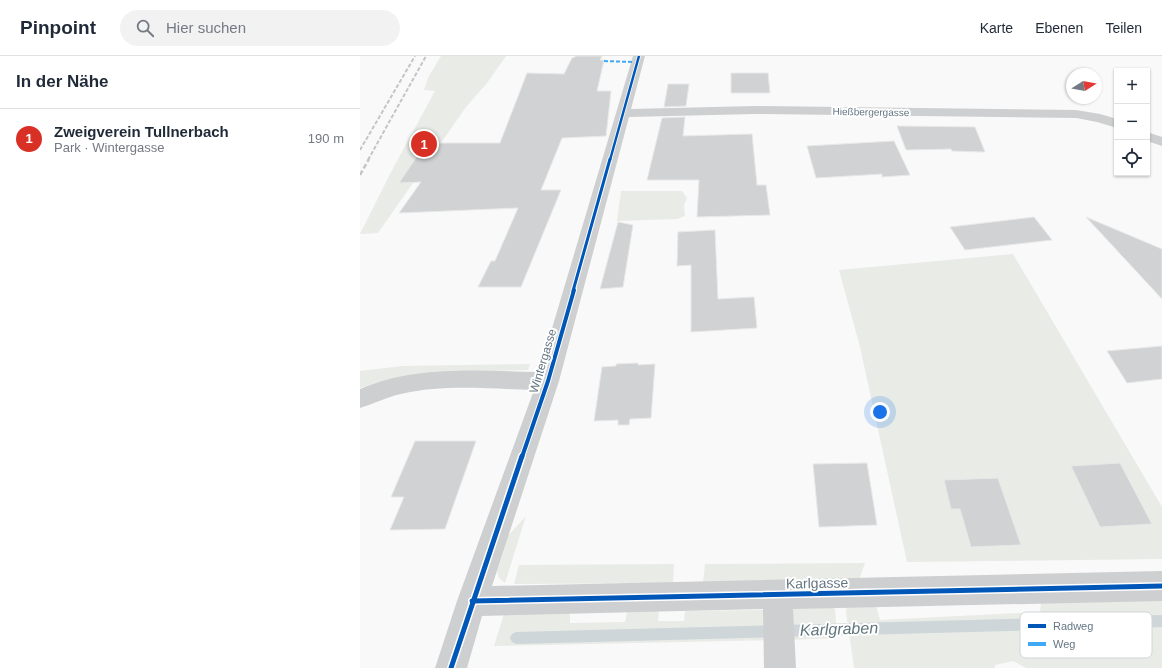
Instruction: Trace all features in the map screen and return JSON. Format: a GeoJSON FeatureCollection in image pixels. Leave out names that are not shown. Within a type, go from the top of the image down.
{"type":"FeatureCollection","features":[{"type":"Feature","properties":{"kind":"street","name":"Wintergasse"},"geometry":{"type":"LineString","coordinates":[[451,668],[472,601],[548,381],[639,56]]}},
{"type":"Feature","properties":{"kind":"street","name":"Hießbergergasse"},"geometry":{"type":"LineString","coordinates":[[624,113],[756,110],[1076,114],[1100,118],[1114,123]]}},
{"type":"Feature","properties":{"kind":"street"},"geometry":{"type":"LineString","coordinates":[[1150,137],[1162,142]]}},
{"type":"Feature","properties":{"kind":"street"},"geometry":{"type":"LineString","coordinates":[[360,399],[370,393],[405,384],[451,380],[548,381]]}},
{"type":"Feature","properties":{"kind":"street","name":"Karlgasse"},"geometry":{"type":"LineString","coordinates":[[472,601],[779,631],[1162,586]]}},
{"type":"Feature","properties":{"kind":"shaded area"},"geometry":{"type":"Polygon","coordinates":[[[441,56],[506,56],[487,83],[466,107],[378,233],[360,234],[390,174],[435,91],[424,90],[429,76],[441,56]]]}},
{"type":"Feature","properties":{"kind":"shaded area"},"geometry":{"type":"Polygon","coordinates":[[[621,191],[682,191],[687,198],[684,205],[685,216],[677,219],[617,221],[621,191]]]}},
{"type":"Feature","properties":{"kind":"shaded area"},"geometry":{"type":"Polygon","coordinates":[[[1013,254],[1162,507],[1162,559],[907,562],[860,347],[839,270],[1013,254]]]}},
{"type":"Feature","properties":{"kind":"shaded area"},"geometry":{"type":"Polygon","coordinates":[[[530,364],[528,370],[464,371],[422,374],[401,377],[360,388],[360,371],[402,366],[530,364]]]}},
{"type":"Feature","properties":{"kind":"shaded area"},"geometry":{"type":"Polygon","coordinates":[[[526,516],[505,583],[499,578],[497,571],[508,536],[526,516]]]}},
{"type":"Feature","properties":{"kind":"shaded area"},"geometry":{"type":"Polygon","coordinates":[[[865,563],[860,577],[850,583],[703,583],[705,564],[865,563]]]}},
{"type":"Feature","properties":{"kind":"shaded area"},"geometry":{"type":"Polygon","coordinates":[[[674,564],[673,583],[514,584],[519,565],[674,564]]]}},
{"type":"Feature","properties":{"kind":"shaded area"},"geometry":{"type":"Polygon","coordinates":[[[1162,599],[1162,668],[1026,668],[1013,661],[995,665],[995,668],[854,668],[846,612],[847,606],[876,606],[880,620],[1020,613],[1020,658],[1152,658],[1152,612],[1040,612],[1041,602],[1162,599]]]}},
{"type":"Feature","properties":{"kind":"shaded area"},"geometry":{"type":"Polygon","coordinates":[[[793,606],[832,606],[835,609],[837,638],[787,640],[793,606]]]}},
{"type":"Feature","properties":{"kind":"shaded area"},"geometry":{"type":"Polygon","coordinates":[[[766,610],[771,640],[494,646],[504,614],[570,612],[570,623],[625,622],[627,612],[659,611],[658,621],[684,621],[685,611],[766,610]]]}},
{"type":"Feature","properties":{"kind":"building"},"geometry":{"type":"Polygon","coordinates":[[[577,56],[602,56],[600,60],[604,60],[597,91],[611,91],[606,136],[562,138],[541,190],[561,190],[521,287],[478,287],[491,261],[495,261],[518,208],[399,213],[421,182],[399,183],[426,143],[500,143],[527,73],[564,74],[572,58],[577,56]]]}},
{"type":"Feature","properties":{"kind":"building"},"geometry":{"type":"Polygon","coordinates":[[[731,73],[768,73],[770,93],[731,93],[731,73]]]}},
{"type":"Feature","properties":{"kind":"building"},"geometry":{"type":"Polygon","coordinates":[[[668,84],[689,84],[686,106],[664,107],[668,84]]]}},
{"type":"Feature","properties":{"kind":"building"},"geometry":{"type":"Polygon","coordinates":[[[685,117],[683,136],[752,134],[757,185],[766,185],[770,215],[697,217],[699,180],[647,180],[662,118],[685,117]]]}},
{"type":"Feature","properties":{"kind":"building"},"geometry":{"type":"Polygon","coordinates":[[[897,126],[975,127],[985,152],[952,151],[951,149],[906,150],[897,126]]]}},
{"type":"Feature","properties":{"kind":"building"},"geometry":{"type":"Polygon","coordinates":[[[894,141],[910,175],[882,177],[882,174],[816,178],[807,146],[894,141]]]}},
{"type":"Feature","properties":{"kind":"building"},"geometry":{"type":"Polygon","coordinates":[[[1034,217],[1052,240],[965,250],[950,227],[1034,217]]]}},
{"type":"Feature","properties":{"kind":"building"},"geometry":{"type":"Polygon","coordinates":[[[1086,217],[1162,249],[1162,299],[1086,217]]]}},
{"type":"Feature","properties":{"kind":"building"},"geometry":{"type":"Polygon","coordinates":[[[618,222],[633,225],[623,287],[600,289],[618,222]]]}},
{"type":"Feature","properties":{"kind":"building"},"geometry":{"type":"Polygon","coordinates":[[[715,230],[718,299],[754,297],[757,328],[691,332],[691,265],[677,266],[678,232],[715,230]]]}},
{"type":"Feature","properties":{"kind":"building"},"geometry":{"type":"Polygon","coordinates":[[[1162,346],[1162,379],[1127,383],[1107,351],[1162,346]]]}},
{"type":"Feature","properties":{"kind":"building"},"geometry":{"type":"Polygon","coordinates":[[[638,363],[638,365],[655,364],[651,418],[630,419],[629,425],[618,425],[618,420],[594,421],[602,367],[616,366],[616,364],[638,363]]]}},
{"type":"Feature","properties":{"kind":"building"},"geometry":{"type":"Polygon","coordinates":[[[415,441],[476,441],[445,529],[390,530],[404,497],[391,497],[415,441]]]}},
{"type":"Feature","properties":{"kind":"building"},"geometry":{"type":"Polygon","coordinates":[[[867,463],[877,525],[819,527],[813,464],[867,463]]]}},
{"type":"Feature","properties":{"kind":"building"},"geometry":{"type":"Polygon","coordinates":[[[1120,463],[1152,524],[1100,527],[1071,466],[1120,463]]]}},
{"type":"Feature","properties":{"kind":"building"},"geometry":{"type":"Polygon","coordinates":[[[998,478],[1021,545],[971,547],[960,509],[951,509],[944,480],[998,478]]]}},
{"type":"Feature","properties":{"kind":"waterway","name":"Karlgraben"},"geometry":{"type":"LineString","coordinates":[[1152,621],[1162,621]]}},
{"type":"Feature","properties":{"kind":"waterway","name":"Karlgraben"},"geometry":{"type":"LineString","coordinates":[[516,638],[1020,625]]}},
{"type":"Feature","properties":{"kind":"railway"},"geometry":{"type":"LineString","coordinates":[[360,150],[415,56]]}},
{"type":"Feature","properties":{"kind":"railway"},"geometry":{"type":"LineString","coordinates":[[368,160],[426,56]]}},
{"type":"Feature","properties":{"kind":"railway"},"geometry":{"type":"LineString","coordinates":[[360,175],[369,159]]}},
{"type":"Feature","properties":{"kind":"marked path"},"geometry":{"type":"LineString","coordinates":[[604,61],[632,62]]}},
{"type":"Feature","properties":{"kind":"cycle path"},"geometry":{"type":"LineString","coordinates":[[451,668],[472,601],[548,381],[639,56]]}},
{"type":"Feature","properties":{"kind":"cycle path"},"geometry":{"type":"LineString","coordinates":[[472,601],[1162,586]]}},
{"type":"Feature","properties":{"kind":"place","name":"Zweigverein Tullnerbach"},"geometry":{"type":"Point","coordinates":[424,144]}}]}
